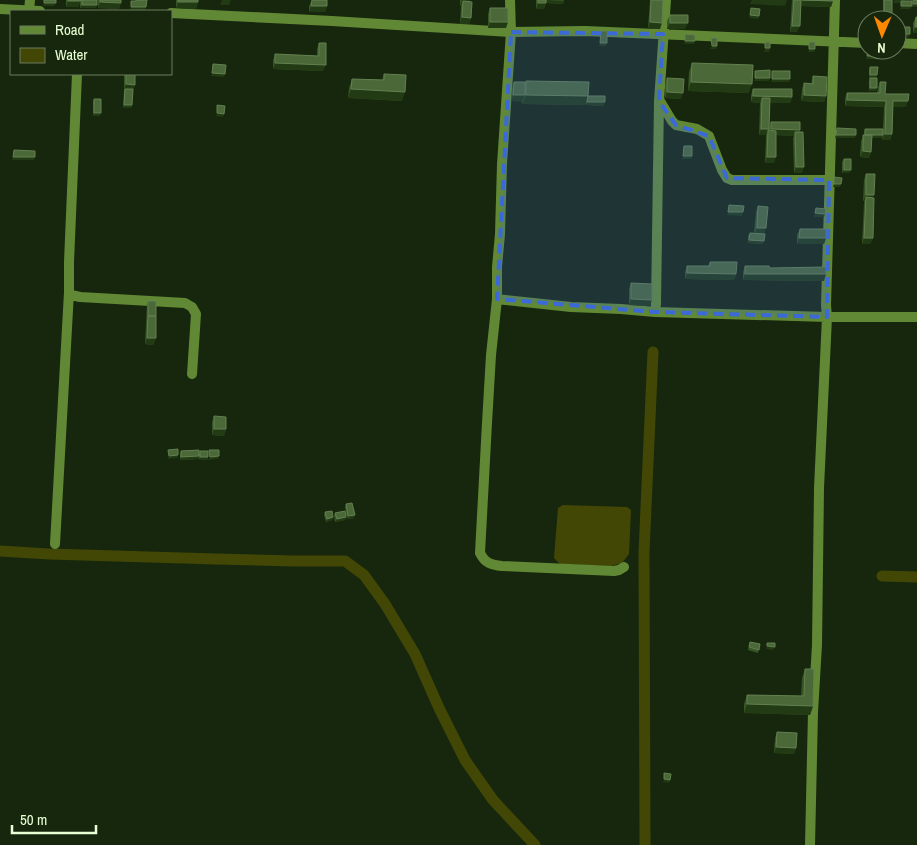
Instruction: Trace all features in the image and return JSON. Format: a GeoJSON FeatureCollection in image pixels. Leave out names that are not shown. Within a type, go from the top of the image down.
{"type":"FeatureCollection","features":[{"type":"Feature","properties":{"kind":"street"},"geometry":{"type":"LineString","coordinates":[[510,0],[511,32],[502,164],[497,299],[491,355],[480,553],[485,561],[491,565],[614,571],[624,567]]}},
{"type":"Feature","properties":{"kind":"street"},"geometry":{"type":"LineString","coordinates":[[655,312],[659,100],[666,0]]}},
{"type":"Feature","properties":{"kind":"street"},"geometry":{"type":"LineString","coordinates":[[810,845],[819,488],[827,316],[835,0]]}},
{"type":"Feature","properties":{"kind":"street"},"geometry":{"type":"LineString","coordinates":[[0,8],[19,10]]}},
{"type":"Feature","properties":{"kind":"street"},"geometry":{"type":"LineString","coordinates":[[172,12],[511,32],[586,31],[857,42]]}},
{"type":"Feature","properties":{"kind":"street"},"geometry":{"type":"LineString","coordinates":[[55,544],[69,292],[69,244],[77,75]]}},
{"type":"Feature","properties":{"kind":"street"},"geometry":{"type":"LineString","coordinates":[[659,100],[676,125],[697,129],[709,136],[727,178],[732,180],[830,180]]}},
{"type":"Feature","properties":{"kind":"street"},"geometry":{"type":"LineString","coordinates":[[69,292],[71,295],[80,297],[185,303],[192,307],[196,314],[192,374]]}},
{"type":"Feature","properties":{"kind":"street"},"geometry":{"type":"LineString","coordinates":[[497,299],[571,307],[655,312],[917,317]]}},
{"type":"Feature","properties":{"kind":"highlighted area"},"geometry":{"type":"Polygon","coordinates":[[[511,32],[663,34],[659,101],[676,125],[709,136],[727,178],[829,180],[827,317],[655,312],[497,299],[511,32]]]}},
{"type":"Feature","properties":{"kind":"water"},"geometry":{"type":"Polygon","coordinates":[[[563,505],[627,507],[631,510],[629,554],[622,563],[611,566],[560,564],[554,558],[558,508],[563,505]]]}},
{"type":"Feature","properties":{"kind":"building"},"geometry":{"type":"Polygon","coordinates":[[[44,0],[56,0],[56,3],[44,3],[44,0]]]}},
{"type":"Feature","properties":{"kind":"building"},"geometry":{"type":"Polygon","coordinates":[[[82,0],[97,0],[97,5],[82,5],[82,0]]]}},
{"type":"Feature","properties":{"kind":"building"},"geometry":{"type":"Polygon","coordinates":[[[100,0],[121,0],[121,3],[100,2],[100,0]]]}},
{"type":"Feature","properties":{"kind":"building"},"geometry":{"type":"Polygon","coordinates":[[[147,0],[146,7],[131,7],[131,1],[147,0]]]}},
{"type":"Feature","properties":{"kind":"building"},"geometry":{"type":"Polygon","coordinates":[[[178,0],[198,0],[198,2],[178,2],[178,0]]]}},
{"type":"Feature","properties":{"kind":"building"},"geometry":{"type":"Polygon","coordinates":[[[312,0],[327,0],[327,6],[311,6],[312,0]]]}},
{"type":"Feature","properties":{"kind":"building"},"geometry":{"type":"Polygon","coordinates":[[[538,0],[546,0],[546,3],[538,3],[538,0]]]}},
{"type":"Feature","properties":{"kind":"building"},"geometry":{"type":"Polygon","coordinates":[[[651,0],[663,0],[662,23],[650,22],[651,0]]]}},
{"type":"Feature","properties":{"kind":"building"},"geometry":{"type":"Polygon","coordinates":[[[794,0],[801,0],[800,26],[792,26],[794,0]]]}},
{"type":"Feature","properties":{"kind":"building"},"geometry":{"type":"Polygon","coordinates":[[[884,0],[892,0],[892,10],[884,10],[884,0]]]}},
{"type":"Feature","properties":{"kind":"building"},"geometry":{"type":"Polygon","coordinates":[[[913,0],[917,0],[917,4],[913,4],[913,0]]]}},
{"type":"Feature","properties":{"kind":"building"},"geometry":{"type":"Polygon","coordinates":[[[463,1],[472,2],[471,18],[462,17],[463,1]]]}},
{"type":"Feature","properties":{"kind":"building"},"geometry":{"type":"Polygon","coordinates":[[[901,1],[912,1],[912,6],[901,6],[901,1]]]}},
{"type":"Feature","properties":{"kind":"building"},"geometry":{"type":"Polygon","coordinates":[[[490,8],[508,8],[508,22],[490,22],[490,8]]]}},
{"type":"Feature","properties":{"kind":"building"},"geometry":{"type":"Polygon","coordinates":[[[751,8],[760,9],[759,16],[750,15],[751,8]]]}},
{"type":"Feature","properties":{"kind":"building"},"geometry":{"type":"Polygon","coordinates":[[[670,15],[688,15],[688,23],[670,23],[670,15]]]}},
{"type":"Feature","properties":{"kind":"building"},"geometry":{"type":"Polygon","coordinates":[[[907,27],[910,27],[910,34],[907,34],[907,27]]]}},
{"type":"Feature","properties":{"kind":"building"},"geometry":{"type":"Polygon","coordinates":[[[601,31],[607,31],[607,43],[600,43],[601,31]]]}},
{"type":"Feature","properties":{"kind":"building"},"geometry":{"type":"Polygon","coordinates":[[[685,34],[695,35],[695,41],[685,41],[685,34]]]}},
{"type":"Feature","properties":{"kind":"building"},"geometry":{"type":"Polygon","coordinates":[[[711,38],[717,38],[717,46],[712,46],[711,38]]]}},
{"type":"Feature","properties":{"kind":"building"},"geometry":{"type":"Polygon","coordinates":[[[765,42],[770,42],[770,48],[765,48],[765,42]]]}},
{"type":"Feature","properties":{"kind":"building"},"geometry":{"type":"Polygon","coordinates":[[[809,42],[815,42],[815,49],[809,49],[809,42]]]}},
{"type":"Feature","properties":{"kind":"building"},"geometry":{"type":"Polygon","coordinates":[[[319,43],[326,43],[326,65],[275,63],[275,54],[319,56],[319,43]]]}},
{"type":"Feature","properties":{"kind":"building"},"geometry":{"type":"Polygon","coordinates":[[[692,63],[753,65],[752,84],[691,82],[692,63]]]}},
{"type":"Feature","properties":{"kind":"building"},"geometry":{"type":"Polygon","coordinates":[[[213,64],[226,65],[225,74],[212,73],[213,64]]]}},
{"type":"Feature","properties":{"kind":"building"},"geometry":{"type":"Polygon","coordinates":[[[870,67],[878,67],[877,75],[870,75],[870,67]]]}},
{"type":"Feature","properties":{"kind":"building"},"geometry":{"type":"Polygon","coordinates":[[[770,70],[770,78],[755,78],[755,71],[770,70]]]}},
{"type":"Feature","properties":{"kind":"building"},"geometry":{"type":"Polygon","coordinates":[[[772,71],[790,71],[790,79],[772,79],[772,71]]]}},
{"type":"Feature","properties":{"kind":"building"},"geometry":{"type":"Polygon","coordinates":[[[384,74],[406,75],[405,92],[351,89],[352,79],[384,80],[384,74]]]}},
{"type":"Feature","properties":{"kind":"building"},"geometry":{"type":"Polygon","coordinates":[[[126,75],[135,75],[135,85],[126,84],[126,75]]]}},
{"type":"Feature","properties":{"kind":"building"},"geometry":{"type":"Polygon","coordinates":[[[813,76],[827,77],[826,96],[804,95],[804,83],[813,84],[813,76]]]}},
{"type":"Feature","properties":{"kind":"building"},"geometry":{"type":"Polygon","coordinates":[[[667,78],[684,79],[683,93],[667,92],[667,78]]]}},
{"type":"Feature","properties":{"kind":"building"},"geometry":{"type":"Polygon","coordinates":[[[870,78],[877,78],[877,88],[870,88],[870,78]]]}},
{"type":"Feature","properties":{"kind":"building"},"geometry":{"type":"Polygon","coordinates":[[[526,81],[589,82],[588,96],[526,95],[526,81]]]}},
{"type":"Feature","properties":{"kind":"building"},"geometry":{"type":"Polygon","coordinates":[[[514,82],[525,82],[525,95],[513,95],[514,82]]]}},
{"type":"Feature","properties":{"kind":"building"},"geometry":{"type":"Polygon","coordinates":[[[880,82],[886,82],[885,94],[909,94],[908,101],[893,101],[892,134],[885,134],[886,101],[847,100],[847,93],[880,93],[880,82]]]}},
{"type":"Feature","properties":{"kind":"building"},"geometry":{"type":"Polygon","coordinates":[[[125,89],[133,89],[132,105],[124,105],[125,89]]]}},
{"type":"Feature","properties":{"kind":"building"},"geometry":{"type":"Polygon","coordinates":[[[753,89],[792,89],[792,97],[753,96],[753,89]]]}},
{"type":"Feature","properties":{"kind":"building"},"geometry":{"type":"Polygon","coordinates":[[[588,96],[605,96],[605,102],[587,102],[588,96]]]}},
{"type":"Feature","properties":{"kind":"building"},"geometry":{"type":"Polygon","coordinates":[[[762,98],[770,98],[769,129],[761,129],[762,98]]]}},
{"type":"Feature","properties":{"kind":"building"},"geometry":{"type":"Polygon","coordinates":[[[94,99],[101,99],[101,113],[94,113],[94,99]]]}},
{"type":"Feature","properties":{"kind":"building"},"geometry":{"type":"Polygon","coordinates":[[[217,105],[225,106],[224,114],[217,113],[217,105]]]}},
{"type":"Feature","properties":{"kind":"building"},"geometry":{"type":"Polygon","coordinates":[[[771,122],[800,122],[800,130],[771,129],[771,122]]]}},
{"type":"Feature","properties":{"kind":"building"},"geometry":{"type":"Polygon","coordinates":[[[837,128],[856,129],[856,135],[836,135],[837,128]]]}},
{"type":"Feature","properties":{"kind":"building"},"geometry":{"type":"Polygon","coordinates":[[[865,129],[883,129],[883,135],[865,135],[865,129]]]}},
{"type":"Feature","properties":{"kind":"building"},"geometry":{"type":"Polygon","coordinates":[[[768,130],[776,131],[776,157],[767,157],[768,130]]]}},
{"type":"Feature","properties":{"kind":"building"},"geometry":{"type":"Polygon","coordinates":[[[795,132],[803,132],[804,167],[796,167],[795,132]]]}},
{"type":"Feature","properties":{"kind":"building"},"geometry":{"type":"Polygon","coordinates":[[[863,135],[872,135],[871,152],[863,151],[863,135]]]}},
{"type":"Feature","properties":{"kind":"building"},"geometry":{"type":"Polygon","coordinates":[[[684,146],[692,146],[692,156],[683,156],[684,146]]]}},
{"type":"Feature","properties":{"kind":"building"},"geometry":{"type":"Polygon","coordinates":[[[14,150],[35,151],[35,157],[13,157],[14,150]]]}},
{"type":"Feature","properties":{"kind":"building"},"geometry":{"type":"Polygon","coordinates":[[[844,159],[851,159],[851,170],[844,170],[844,159]]]}},
{"type":"Feature","properties":{"kind":"building"},"geometry":{"type":"Polygon","coordinates":[[[866,174],[875,174],[874,195],[866,195],[866,174]]]}},
{"type":"Feature","properties":{"kind":"building"},"geometry":{"type":"Polygon","coordinates":[[[834,177],[842,178],[841,184],[834,184],[834,177]]]}},
{"type":"Feature","properties":{"kind":"building"},"geometry":{"type":"Polygon","coordinates":[[[866,197],[874,198],[873,238],[864,238],[866,197]]]}},
{"type":"Feature","properties":{"kind":"building"},"geometry":{"type":"Polygon","coordinates":[[[729,205],[744,206],[743,212],[728,212],[729,205]]]}},
{"type":"Feature","properties":{"kind":"building"},"geometry":{"type":"Polygon","coordinates":[[[758,206],[768,207],[766,228],[757,228],[758,206]]]}},
{"type":"Feature","properties":{"kind":"building"},"geometry":{"type":"Polygon","coordinates":[[[816,208],[826,209],[825,214],[815,213],[816,208]]]}},
{"type":"Feature","properties":{"kind":"building"},"geometry":{"type":"Polygon","coordinates":[[[800,229],[826,229],[826,238],[799,238],[800,229]]]}},
{"type":"Feature","properties":{"kind":"building"},"geometry":{"type":"Polygon","coordinates":[[[750,233],[765,234],[764,241],[749,240],[750,233]]]}},
{"type":"Feature","properties":{"kind":"building"},"geometry":{"type":"Polygon","coordinates":[[[710,262],[737,262],[736,274],[687,273],[687,266],[710,266],[710,262]]]}},
{"type":"Feature","properties":{"kind":"building"},"geometry":{"type":"Polygon","coordinates":[[[745,266],[769,266],[770,268],[826,267],[826,274],[745,274],[745,266]]]}},
{"type":"Feature","properties":{"kind":"building"},"geometry":{"type":"Polygon","coordinates":[[[631,283],[652,284],[652,300],[631,299],[631,283]]]}},
{"type":"Feature","properties":{"kind":"building"},"geometry":{"type":"Polygon","coordinates":[[[148,301],[156,301],[156,316],[148,316],[148,301]]]}},
{"type":"Feature","properties":{"kind":"building"},"geometry":{"type":"Polygon","coordinates":[[[148,316],[156,316],[156,338],[147,338],[148,316]]]}},
{"type":"Feature","properties":{"kind":"building"},"geometry":{"type":"Polygon","coordinates":[[[214,416],[226,417],[226,429],[214,429],[214,416]]]}},
{"type":"Feature","properties":{"kind":"building"},"geometry":{"type":"Polygon","coordinates":[[[178,449],[178,455],[169,456],[168,450],[178,449]]]}},
{"type":"Feature","properties":{"kind":"building"},"geometry":{"type":"Polygon","coordinates":[[[199,450],[199,456],[181,457],[181,451],[199,450]]]}},
{"type":"Feature","properties":{"kind":"building"},"geometry":{"type":"Polygon","coordinates":[[[209,450],[219,450],[219,456],[210,457],[209,450]]]}},
{"type":"Feature","properties":{"kind":"building"},"geometry":{"type":"Polygon","coordinates":[[[200,451],[208,451],[208,457],[200,457],[200,451]]]}},
{"type":"Feature","properties":{"kind":"building"},"geometry":{"type":"Polygon","coordinates":[[[352,503],[355,515],[348,516],[346,504],[352,503]]]}},
{"type":"Feature","properties":{"kind":"building"},"geometry":{"type":"Polygon","coordinates":[[[332,511],[333,517],[327,519],[325,512],[332,511]]]}},
{"type":"Feature","properties":{"kind":"building"},"geometry":{"type":"Polygon","coordinates":[[[345,511],[346,517],[337,519],[335,513],[345,511]]]}},
{"type":"Feature","properties":{"kind":"building"},"geometry":{"type":"Polygon","coordinates":[[[750,642],[760,644],[759,650],[749,647],[750,642]]]}},
{"type":"Feature","properties":{"kind":"building"},"geometry":{"type":"Polygon","coordinates":[[[767,643],[775,643],[775,647],[767,646],[767,643]]]}},
{"type":"Feature","properties":{"kind":"building"},"geometry":{"type":"Polygon","coordinates":[[[805,669],[814,669],[813,706],[747,704],[747,695],[804,696],[805,669]]]}},
{"type":"Feature","properties":{"kind":"building"},"geometry":{"type":"Polygon","coordinates":[[[777,732],[797,733],[796,748],[776,747],[777,732]]]}},
{"type":"Feature","properties":{"kind":"building"},"geometry":{"type":"Polygon","coordinates":[[[664,773],[671,774],[670,780],[664,779],[664,773]]]}},
{"type":"Feature","properties":{"kind":"waterway"},"geometry":{"type":"LineString","coordinates":[[645,845],[644,552],[653,352]]}},
{"type":"Feature","properties":{"kind":"waterway"},"geometry":{"type":"LineString","coordinates":[[0,551],[216,559],[345,561],[364,575],[385,604],[415,654],[465,760],[493,800],[535,845]]}},
{"type":"Feature","properties":{"kind":"waterway"},"geometry":{"type":"LineString","coordinates":[[882,576],[917,577]]}}]}
